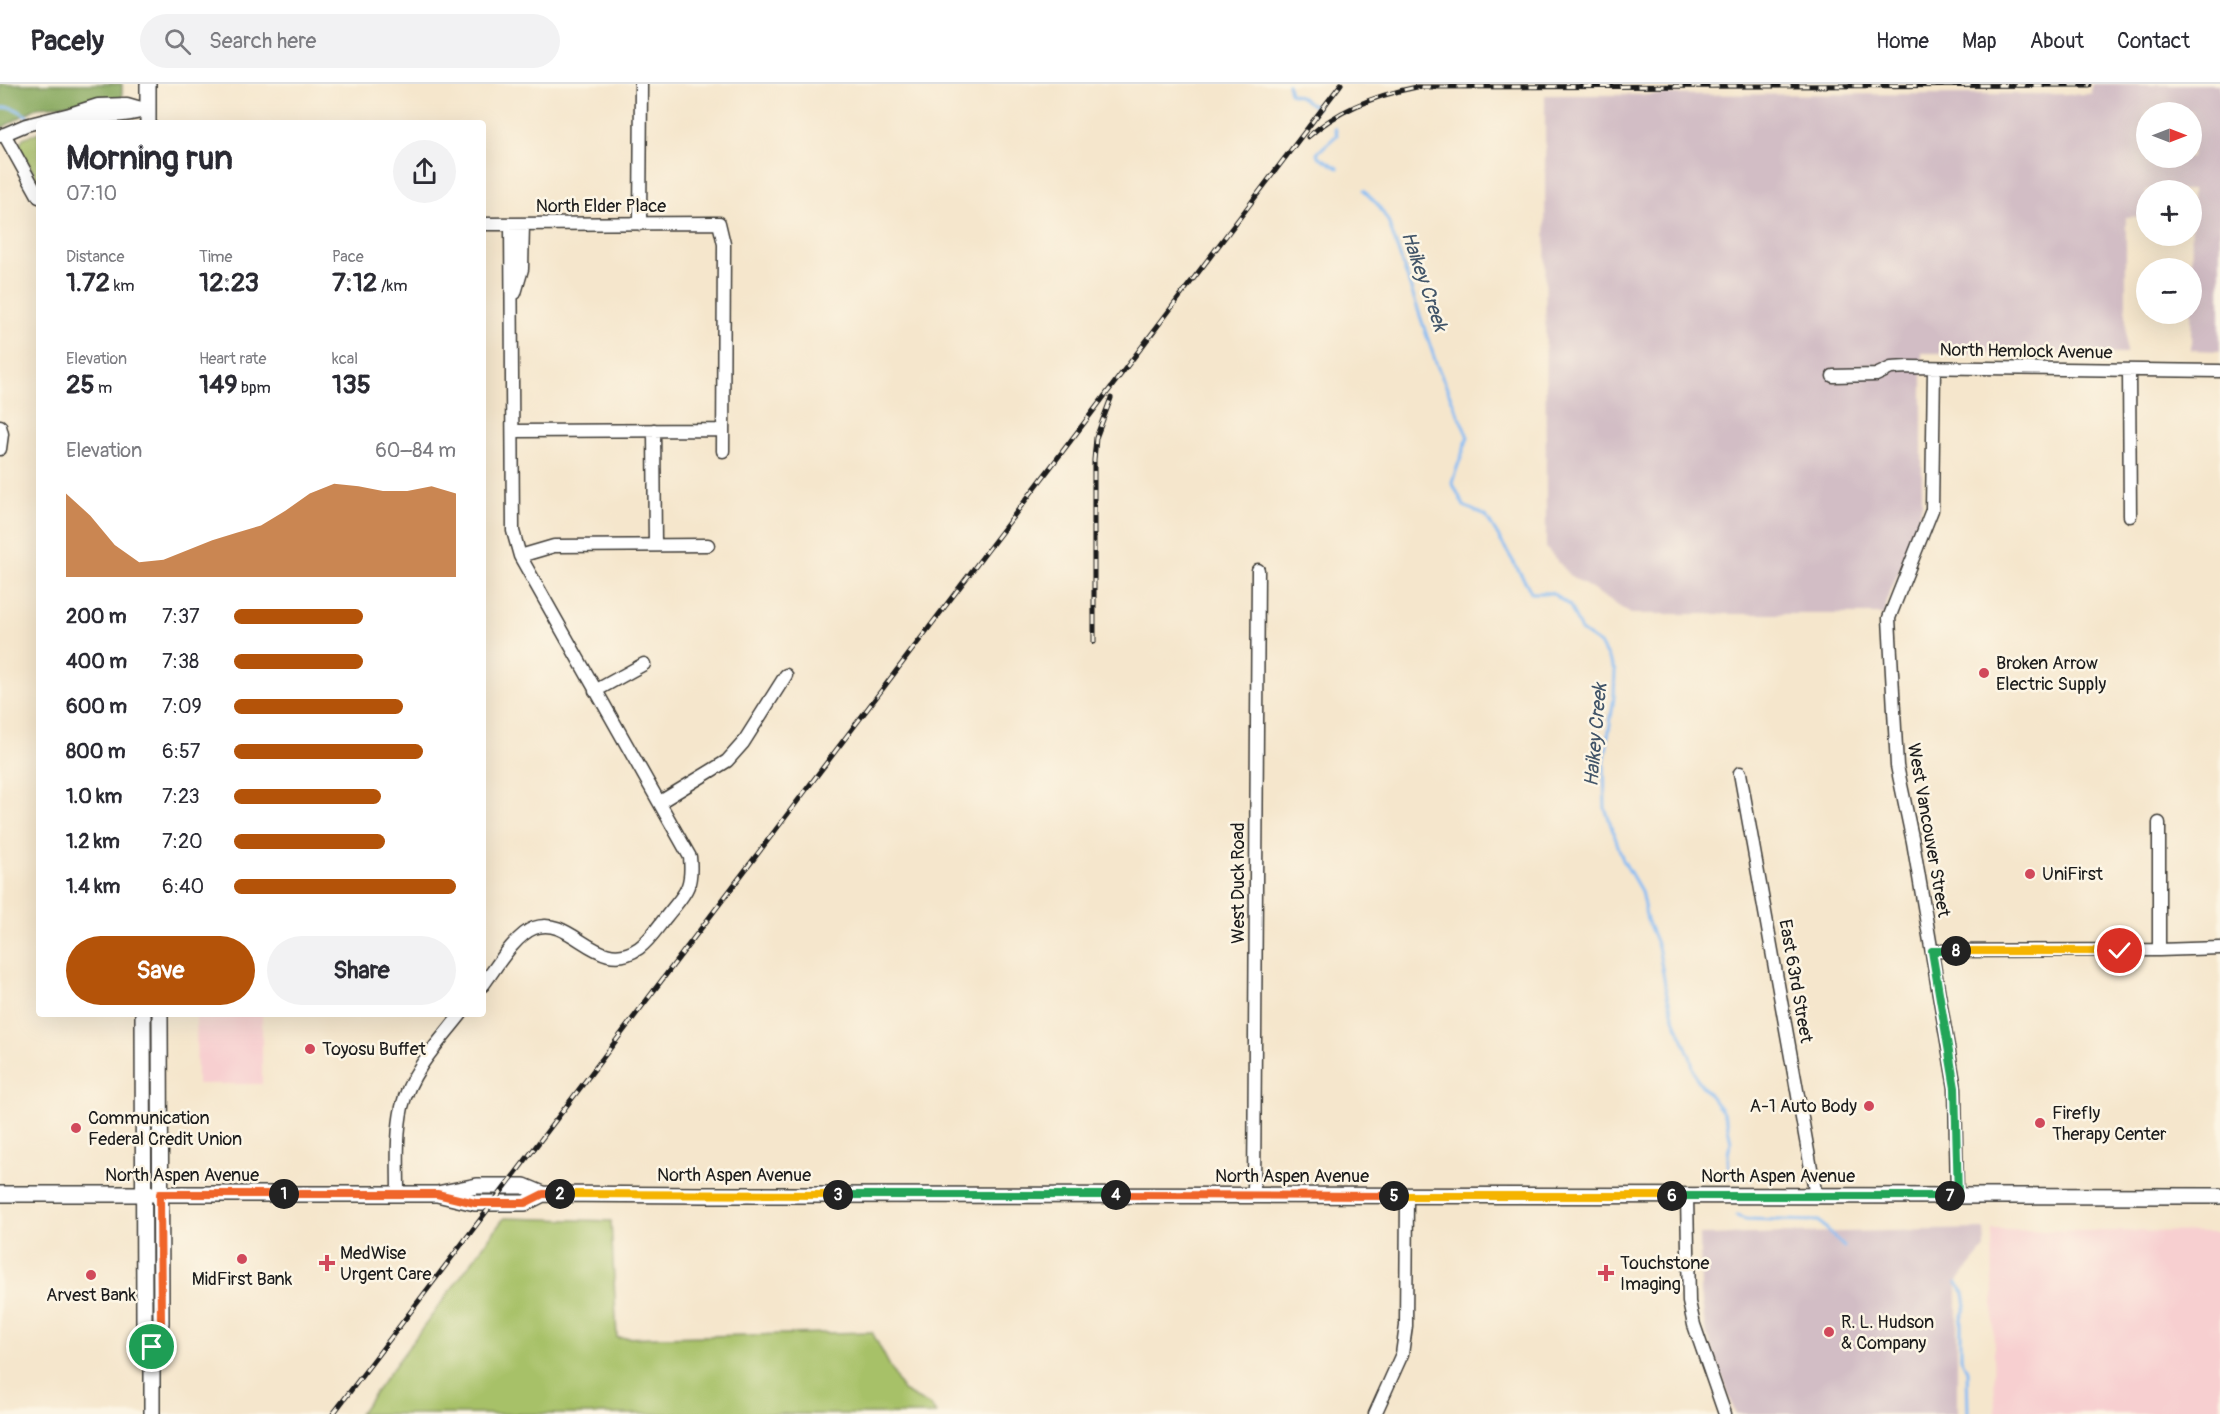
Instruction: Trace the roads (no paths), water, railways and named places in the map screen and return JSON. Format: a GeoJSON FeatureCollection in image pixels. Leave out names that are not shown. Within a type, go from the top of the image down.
{"type":"FeatureCollection","features":[{"type":"Feature","properties":{"kind":"main road"},"geometry":{"type":"LineString","coordinates":[[148,84],[148,117]]}},
{"type":"Feature","properties":{"kind":"main road"},"geometry":{"type":"LineString","coordinates":[[143,1017],[144,1323],[152,1347],[152,1414]]}},
{"type":"Feature","properties":{"kind":"main road"},"geometry":{"type":"LineString","coordinates":[[152,1347],[161,1323],[160,1017]]}},
{"type":"Feature","properties":{"kind":"main road","name":"North Aspen Avenue"},"geometry":{"type":"LineString","coordinates":[[0,1194],[437,1194],[475,1203],[525,1203],[543,1194],[2220,1196]]}},
{"type":"Feature","properties":{"kind":"street"},"geometry":{"type":"LineString","coordinates":[[640,224],[641,84]]}},
{"type":"Feature","properties":{"kind":"street"},"geometry":{"type":"LineString","coordinates":[[43,120],[98,105],[127,104],[148,117]]}},
{"type":"Feature","properties":{"kind":"street"},"geometry":{"type":"LineString","coordinates":[[36,122],[2,135],[36,192]]}},
{"type":"Feature","properties":{"kind":"street","name":"North Elder Place"},"geometry":{"type":"LineString","coordinates":[[486,224],[719,223],[724,244],[723,430]]}},
{"type":"Feature","properties":{"kind":"street"},"geometry":{"type":"LineString","coordinates":[[486,981],[522,934],[535,927],[558,927],[599,953],[628,954],[641,947],[688,890],[692,872],[690,857],[520,556],[513,531],[513,296],[517,224]]}},
{"type":"Feature","properties":{"kind":"street","name":"North Hemlock Avenue"},"geometry":{"type":"LineString","coordinates":[[1833,376],[1876,375],[1891,368],[2220,370]]}},
{"type":"Feature","properties":{"kind":"street","name":"West Vancouver Street"},"geometry":{"type":"LineString","coordinates":[[1934,368],[1932,510],[1889,618],[1897,766],[1913,842],[1955,1088],[1958,1196]]}},
{"type":"Feature","properties":{"kind":"street"},"geometry":{"type":"LineString","coordinates":[[2129,370],[2130,516]]}},
{"type":"Feature","properties":{"kind":"street"},"geometry":{"type":"LineString","coordinates":[[0,426],[1,447]]}},
{"type":"Feature","properties":{"kind":"street"},"geometry":{"type":"LineString","coordinates":[[654,430],[655,545]]}},
{"type":"Feature","properties":{"kind":"street"},"geometry":{"type":"LineString","coordinates":[[513,431],[723,430],[723,451]]}},
{"type":"Feature","properties":{"kind":"street"},"geometry":{"type":"LineString","coordinates":[[520,556],[554,546],[708,545]]}},
{"type":"Feature","properties":{"kind":"street","name":"West Duck Road"},"geometry":{"type":"LineString","coordinates":[[1254,1195],[1258,570]]}},
{"type":"Feature","properties":{"kind":"street"},"geometry":{"type":"LineString","coordinates":[[596,691],[644,664]]}},
{"type":"Feature","properties":{"kind":"street"},"geometry":{"type":"LineString","coordinates":[[660,802],[727,761],[743,743],[786,675]]}},
{"type":"Feature","properties":{"kind":"street","name":"East 63rd Street"},"geometry":{"type":"LineString","coordinates":[[1740,773],[1816,1196]]}},
{"type":"Feature","properties":{"kind":"street"},"geometry":{"type":"LineString","coordinates":[[2158,823],[2159,950]]}},
{"type":"Feature","properties":{"kind":"street"},"geometry":{"type":"LineString","coordinates":[[1932,951],[2220,948]]}},
{"type":"Feature","properties":{"kind":"street"},"geometry":{"type":"LineString","coordinates":[[398,1194],[398,1140],[405,1098],[423,1063],[459,1017]]}},
{"type":"Feature","properties":{"kind":"street"},"geometry":{"type":"LineString","coordinates":[[1375,1414],[1402,1354],[1406,1326],[1407,1196]]}},
{"type":"Feature","properties":{"kind":"street"},"geometry":{"type":"LineString","coordinates":[[1687,1196],[1687,1284],[1690,1309],[1725,1414]]}},
{"type":"Feature","properties":{"kind":"waterway","name":"Haikey Creek"},"geometry":{"type":"LineString","coordinates":[[1288,84],[1290,93],[1317,108]]}},
{"type":"Feature","properties":{"kind":"waterway"},"geometry":{"type":"LineString","coordinates":[[0,109],[13,108],[32,120]]}},
{"type":"Feature","properties":{"kind":"waterway","name":"Haikey Creek"},"geometry":{"type":"LineString","coordinates":[[1335,128],[1337,135],[1317,153],[1318,156],[1338,168]]}},
{"type":"Feature","properties":{"kind":"waterway","name":"Haikey Creek"},"geometry":{"type":"LineString","coordinates":[[1364,191],[1378,205],[1388,221],[1436,363],[1468,437],[1452,482],[1464,506],[1486,516],[1532,593],[1552,593],[1570,606],[1581,631],[1600,644],[1615,671],[1614,697],[1604,764],[1605,808],[1623,860],[1641,891],[1647,920],[1658,946],[1667,995],[1696,1078],[1722,1111],[1727,1122],[1731,1142],[1728,1153],[1729,1177]]}},
{"type":"Feature","properties":{"kind":"waterway","name":"Haikey Creek"},"geometry":{"type":"LineString","coordinates":[[1736,1216],[1746,1219],[1819,1221],[1844,1247]]}},
{"type":"Feature","properties":{"kind":"waterway","name":"Haikey Creek"},"geometry":{"type":"LineString","coordinates":[[1957,1283],[1964,1293],[1966,1306],[1961,1318],[1961,1358],[1967,1370],[1968,1414]]}},
{"type":"Feature","properties":{"kind":"railway"},"geometry":{"type":"LineString","coordinates":[[333,1414],[1341,84]]}},
{"type":"Feature","properties":{"kind":"railway"},"geometry":{"type":"LineString","coordinates":[[1308,137],[1332,119],[1359,104],[1417,87],[2090,85]]}},
{"type":"Feature","properties":{"kind":"railway"},"geometry":{"type":"LineString","coordinates":[[1094,642],[1094,460],[1096,438],[1111,398]]}},
{"type":"Feature","properties":{"kind":"place","name":"Broken Arrow Electric Supply"},"geometry":{"type":"Point","coordinates":[1984,673]}},
{"type":"Feature","properties":{"kind":"place","name":"UniFirst"},"geometry":{"type":"Point","coordinates":[2030,874]}},
{"type":"Feature","properties":{"kind":"place","name":"Toyosu Buffet"},"geometry":{"type":"Point","coordinates":[310,1049]}},
{"type":"Feature","properties":{"kind":"place","name":"A-1 Auto Body"},"geometry":{"type":"Point","coordinates":[1869,1106]}},
{"type":"Feature","properties":{"kind":"place","name":"Firefly Therapy Center"},"geometry":{"type":"Point","coordinates":[2040,1123]}},
{"type":"Feature","properties":{"kind":"place","name":"Communication Federal Credit Union"},"geometry":{"type":"Point","coordinates":[76,1128]}},
{"type":"Feature","properties":{"kind":"place","name":"MidFirst Bank"},"geometry":{"type":"Point","coordinates":[242,1259]}},
{"type":"Feature","properties":{"kind":"place","name":"MedWise Urgent Care"},"geometry":{"type":"Point","coordinates":[327,1263]}},
{"type":"Feature","properties":{"kind":"place","name":"Touchstone Imaging"},"geometry":{"type":"Point","coordinates":[1606,1273]}},
{"type":"Feature","properties":{"kind":"place","name":"Arvest Bank"},"geometry":{"type":"Point","coordinates":[91,1275]}},
{"type":"Feature","properties":{"kind":"place","name":"R. L. Hudson & Company"},"geometry":{"type":"Point","coordinates":[1829,1332]}}]}
